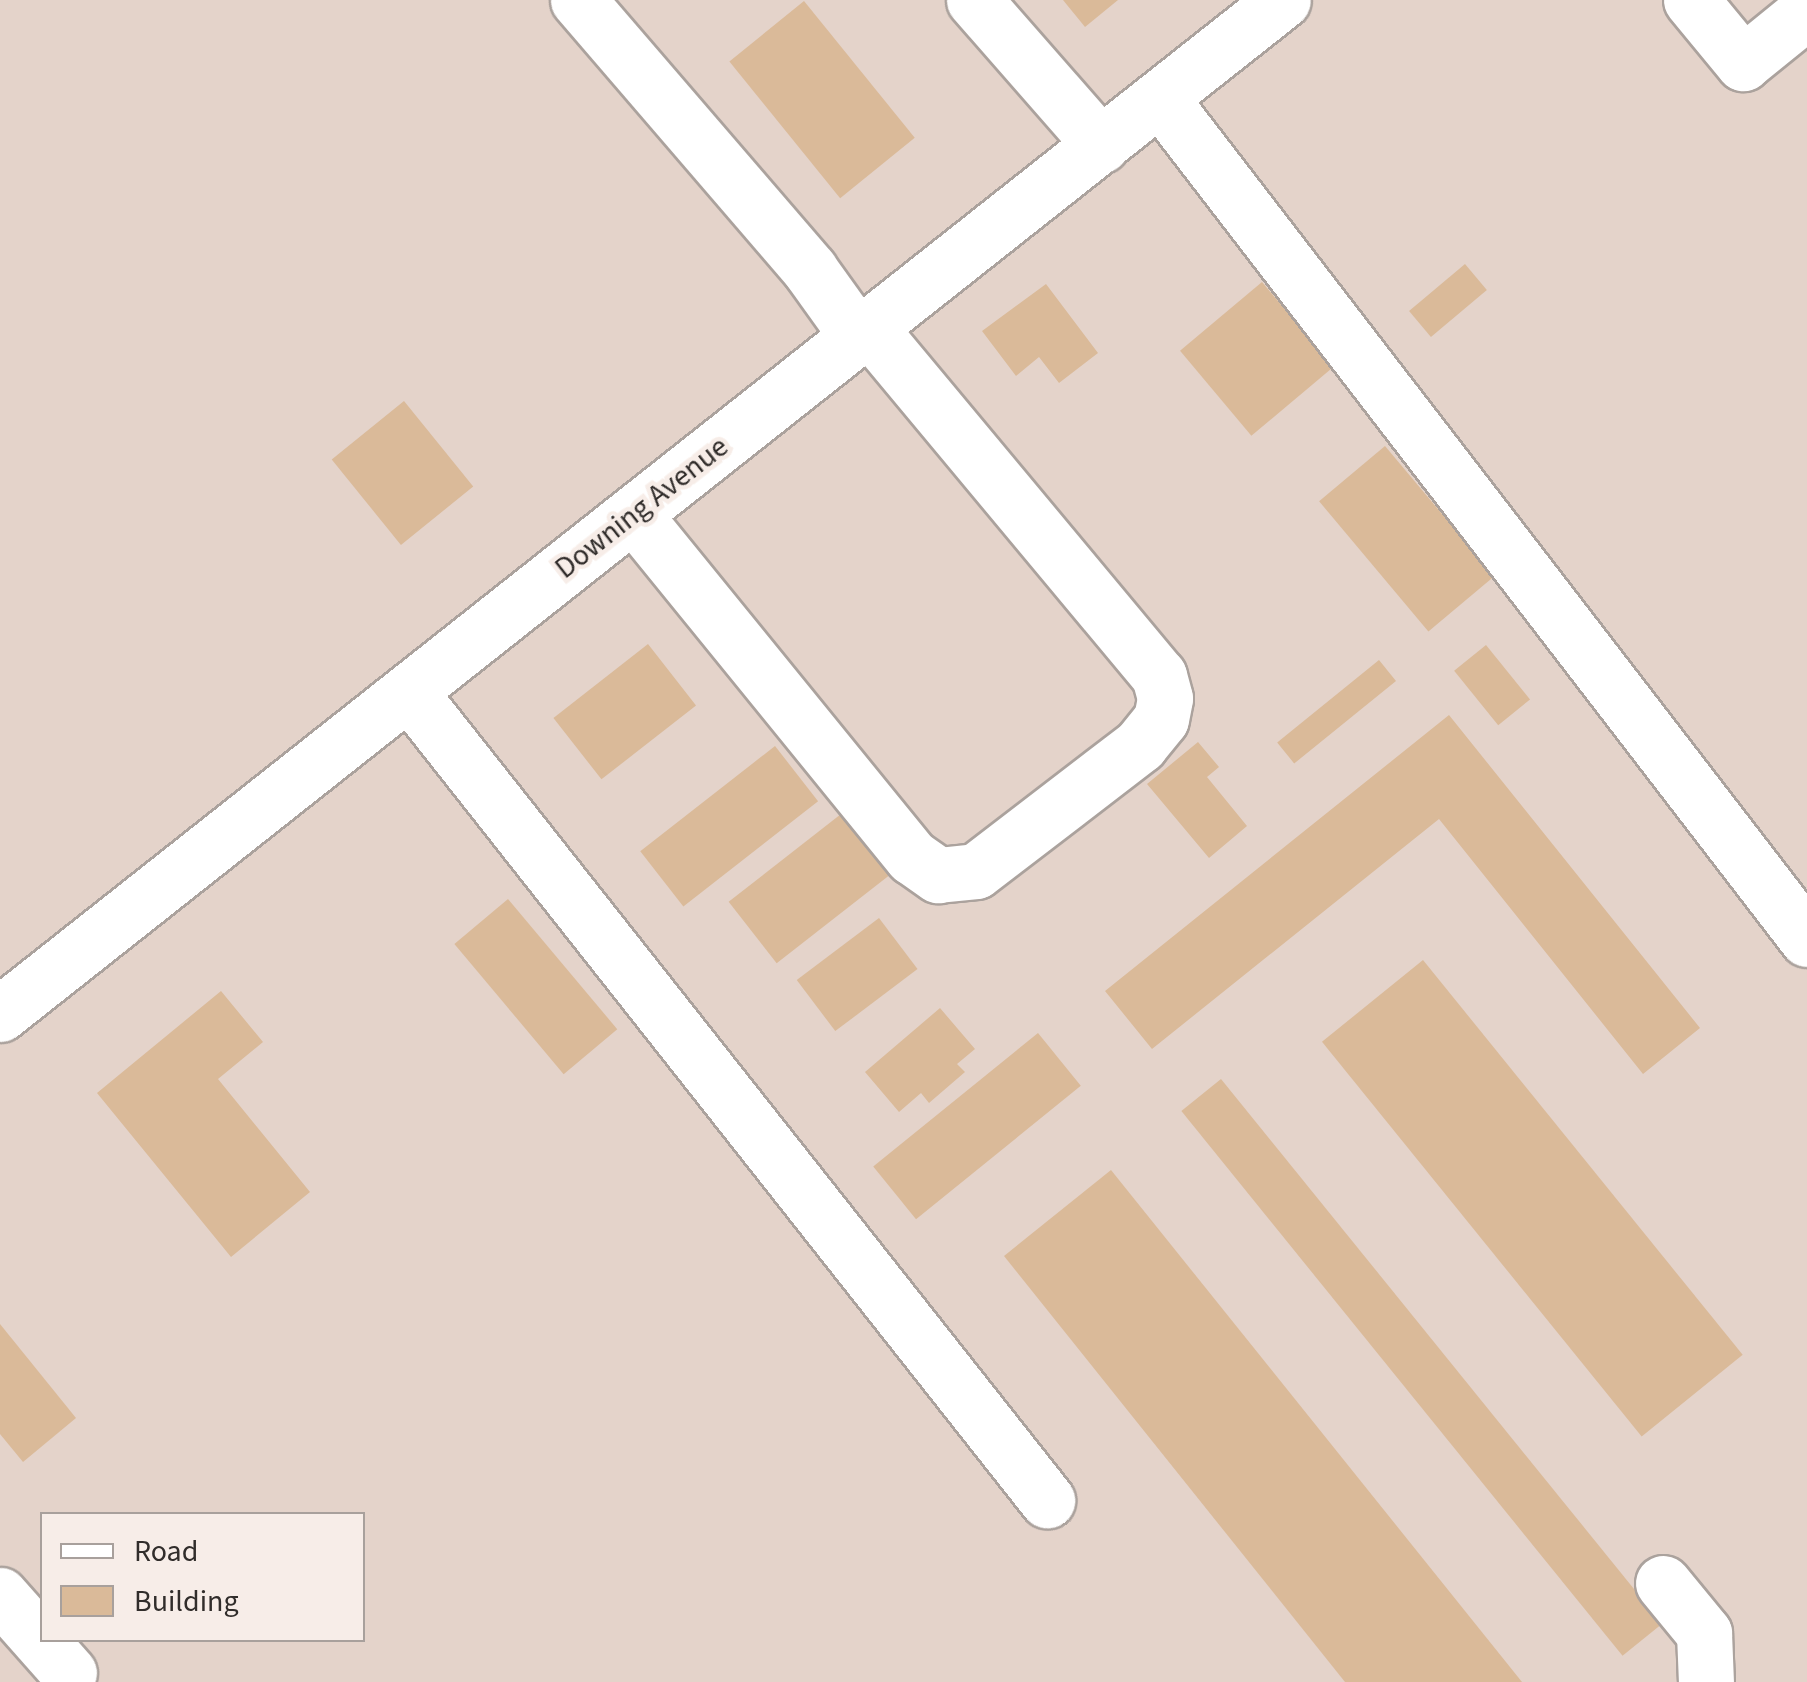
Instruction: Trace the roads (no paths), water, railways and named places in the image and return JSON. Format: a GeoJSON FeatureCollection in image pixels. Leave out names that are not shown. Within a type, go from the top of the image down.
{"type":"FeatureCollection","features":[{"type":"Feature","properties":{"kind":"street"},"geometry":{"type":"LineString","coordinates":[[578,0],[1159,676],[1164,698],[1160,719],[1140,744],[976,871],[938,875],[912,857],[633,514]]}},
{"type":"Feature","properties":{"kind":"street"},"geometry":{"type":"LineString","coordinates":[[974,0],[1101,145]]}},
{"type":"Feature","properties":{"kind":"street","name":"Downing Avenue"},"geometry":{"type":"LineString","coordinates":[[0,1014],[1283,0]]}},
{"type":"Feature","properties":{"kind":"street"},"geometry":{"type":"LineString","coordinates":[[1691,0],[1743,63],[1807,11]]}},
{"type":"Feature","properties":{"kind":"street"},"geometry":{"type":"LineString","coordinates":[[1160,98],[1807,939]]}},
{"type":"Feature","properties":{"kind":"street"},"geometry":{"type":"LineString","coordinates":[[409,692],[1048,1500]]}},
{"type":"Feature","properties":{"kind":"street"},"geometry":{"type":"LineString","coordinates":[[1663,1582],[1704,1633],[1706,1682]]}},
{"type":"Feature","properties":{"kind":"street"},"geometry":{"type":"LineString","coordinates":[[0,1595],[40,1640]]}},
{"type":"Feature","properties":{"kind":"street"},"geometry":{"type":"LineString","coordinates":[[42,1642],[69,1672]]}}]}
